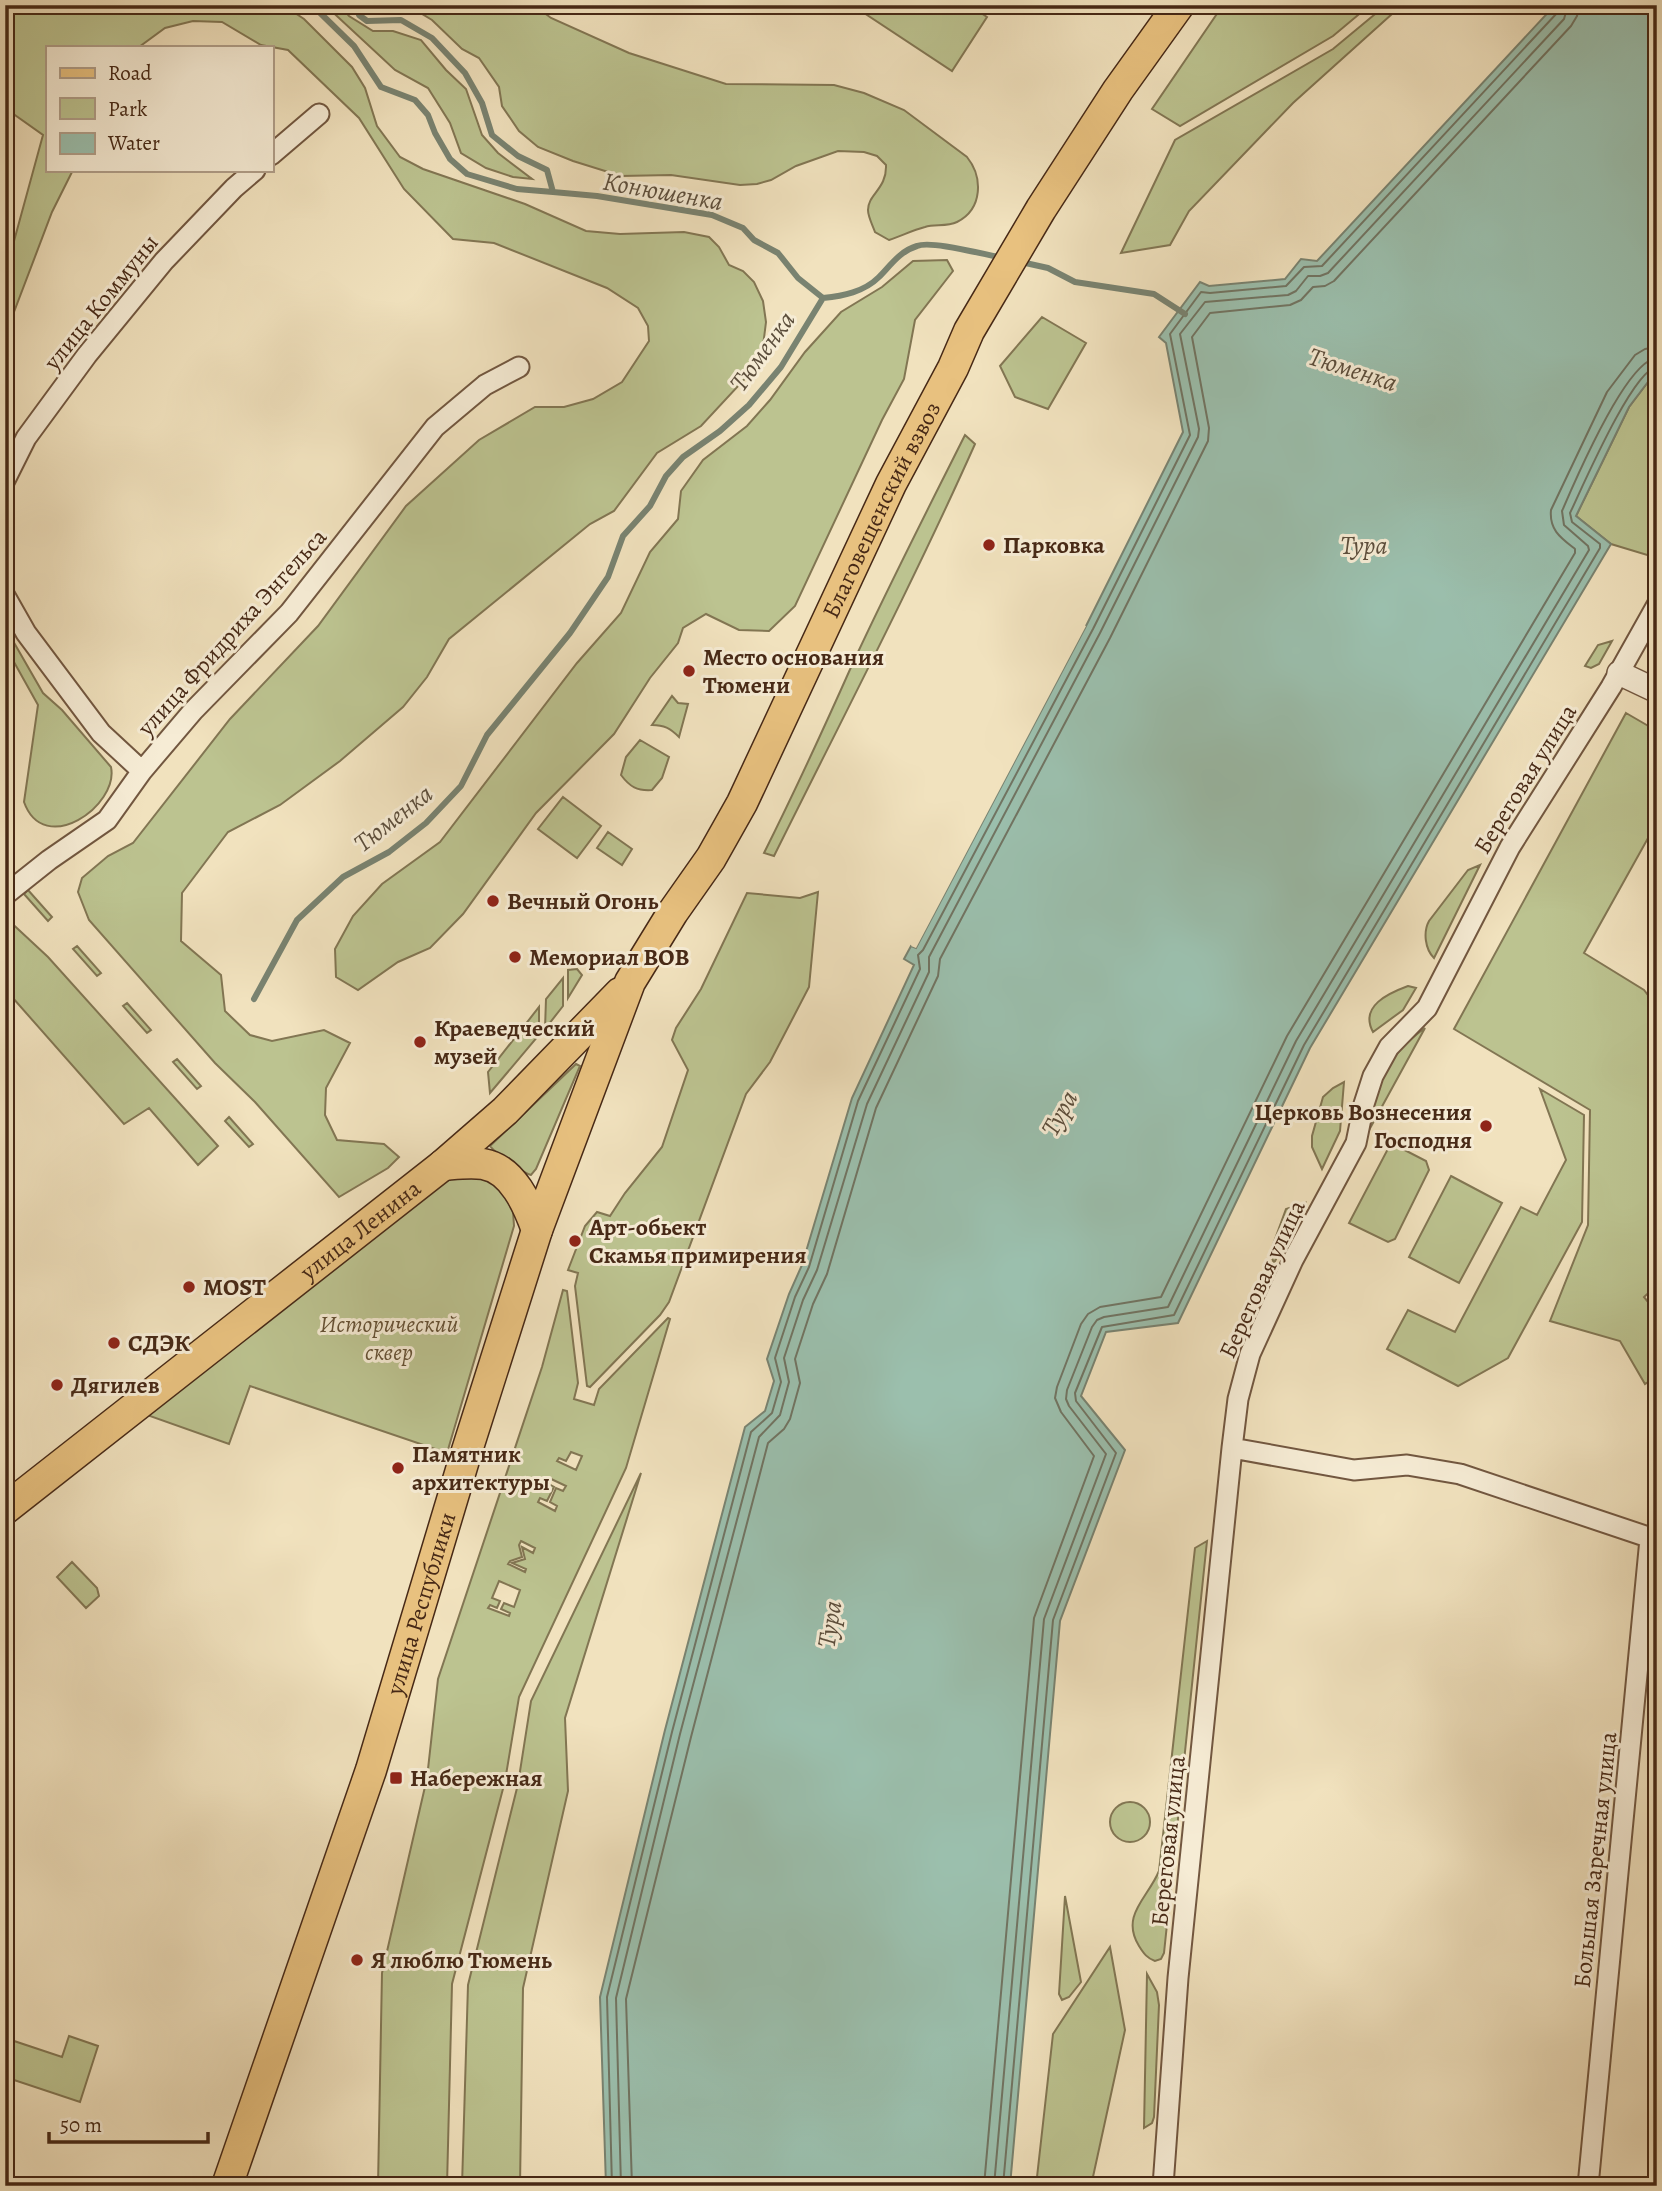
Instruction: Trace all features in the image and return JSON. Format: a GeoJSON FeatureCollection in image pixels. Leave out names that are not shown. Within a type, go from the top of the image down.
{"type":"FeatureCollection","features":[{"type":"Feature","properties":{"kind":"main road","name":"Благовещенский взвоз"},"geometry":{"type":"LineString","coordinates":[[630,982],[673,912],[711,858],[742,803],[891,484],[953,368],[969,331],[1041,209],[1118,90],[1179,5]]}},
{"type":"Feature","properties":{"kind":"main road","name":"улица Ленина"},"geometry":{"type":"LineString","coordinates":[[5,1508],[443,1165],[505,1111],[630,982]]}},
{"type":"Feature","properties":{"kind":"main road","name":"улица Республики"},"geometry":{"type":"LineString","coordinates":[[227,2186],[371,1770],[464,1460],[537,1230],[630,982]]}},
{"type":"Feature","properties":{"kind":"main road"},"geometry":{"type":"LineString","coordinates":[[443,1165],[485,1164],[504,1175],[517,1188],[530,1209],[537,1230]]}},
{"type":"Feature","properties":{"kind":"street"},"geometry":{"type":"LineString","coordinates":[[273,153],[318,114]]}},
{"type":"Feature","properties":{"kind":"street","name":"улица Коммуны"},"geometry":{"type":"LineString","coordinates":[[5,480],[26,438],[87,355],[164,261],[253,172]]}},
{"type":"Feature","properties":{"kind":"street","name":"улица Фридриха Энгельса"},"geometry":{"type":"LineString","coordinates":[[5,895],[49,860],[107,820],[142,771],[193,711],[289,613],[435,427],[485,385],[519,367]]}},
{"type":"Feature","properties":{"kind":"street"},"geometry":{"type":"LineString","coordinates":[[5,596],[26,633],[101,733],[142,771]]}},
{"type":"Feature","properties":{"kind":"street","name":"Береговая улица"},"geometry":{"type":"LineString","coordinates":[[1163,2186],[1178,1978],[1232,1448],[1238,1399],[1250,1354],[1293,1260],[1356,1143],[1373,1076],[1389,1047],[1427,1007],[1510,847],[1619,673],[1657,605]]}},
{"type":"Feature","properties":{"kind":"street"},"geometry":{"type":"LineString","coordinates":[[1619,673],[1657,691]]}},
{"type":"Feature","properties":{"kind":"street"},"geometry":{"type":"LineString","coordinates":[[1232,1448],[1354,1470],[1406,1465],[1460,1474],[1654,1539]]}},
{"type":"Feature","properties":{"kind":"street","name":"Большая Заречная улица"},"geometry":{"type":"LineString","coordinates":[[1588,2186],[1654,1539]]}},
{"type":"Feature","properties":{"kind":"green space"},"geometry":{"type":"Polygon","coordinates":[[[5,5],[283,5],[304,19],[352,67],[365,88],[377,126],[400,157],[423,169],[525,204],[586,231],[620,234],[684,232],[709,237],[719,247],[729,265],[743,271],[754,282],[763,301],[766,322],[763,346],[753,370],[701,426],[657,453],[614,511],[590,524],[449,639],[427,677],[403,707],[340,761],[280,805],[228,832],[182,893],[181,941],[221,975],[225,1011],[250,1035],[272,1041],[324,1030],[350,1043],[326,1088],[325,1115],[337,1140],[384,1144],[399,1157],[388,1168],[339,1197],[255,1102],[215,1063],[89,920],[78,892],[82,878],[108,856],[133,843],[230,719],[318,626],[406,506],[479,440],[535,407],[564,407],[593,399],[622,382],[649,341],[648,326],[638,308],[607,288],[494,243],[453,239],[404,189],[359,118],[288,50],[261,45],[222,22],[193,21],[165,28],[140,46],[46,46],[46,172],[72,172],[52,212],[6,333],[5,274],[43,135],[5,108],[5,5]]]}},
{"type":"Feature","properties":{"kind":"green space"},"geometry":{"type":"Polygon","coordinates":[[[325,5],[340,5],[349,16],[373,31],[393,31],[421,40],[466,89],[482,135],[498,153],[532,179],[513,177],[486,168],[461,153],[450,123],[428,88],[395,70],[325,5]]]}},
{"type":"Feature","properties":{"kind":"green space"},"geometry":{"type":"Polygon","coordinates":[[[389,5],[534,5],[551,18],[629,53],[726,84],[834,85],[864,93],[904,110],[967,157],[978,183],[976,201],[966,216],[957,222],[925,227],[889,240],[875,232],[868,210],[884,180],[886,165],[877,156],[864,152],[838,151],[796,166],[771,180],[740,185],[671,175],[621,176],[573,161],[538,147],[519,131],[502,106],[499,87],[479,58],[462,49],[422,14],[389,5]]]}},
{"type":"Feature","properties":{"kind":"green space"},"geometry":{"type":"Polygon","coordinates":[[[852,5],[969,5],[987,17],[952,71],[852,5]]]}},
{"type":"Feature","properties":{"kind":"green space"},"geometry":{"type":"Polygon","coordinates":[[[1223,5],[1370,5],[1333,36],[1180,126],[1152,109],[1223,5]]]}},
{"type":"Feature","properties":{"kind":"green space"},"geometry":{"type":"Polygon","coordinates":[[[1386,5],[1402,5],[1293,103],[1189,211],[1170,245],[1121,253],[1175,140],[1333,49],[1386,5]]]}},
{"type":"Feature","properties":{"kind":"green space"},"geometry":{"type":"Polygon","coordinates":[[[947,260],[953,271],[915,320],[904,379],[795,606],[769,631],[739,630],[706,614],[683,628],[678,643],[650,678],[614,734],[536,813],[463,914],[430,948],[398,962],[358,990],[336,977],[335,949],[353,916],[382,884],[440,842],[577,663],[621,613],[650,552],[678,519],[681,491],[703,460],[747,426],[805,352],[841,312],[882,287],[913,261],[947,260]]]}},
{"type":"Feature","properties":{"kind":"green space"},"geometry":{"type":"Polygon","coordinates":[[[1042,317],[1086,343],[1048,409],[1015,397],[1000,366],[1042,317]]]}},
{"type":"Feature","properties":{"kind":"green space"},"geometry":{"type":"Polygon","coordinates":[[[1657,370],[1657,558],[1611,544],[1576,516],[1629,407],[1657,370]]]}},
{"type":"Feature","properties":{"kind":"green space"},"geometry":{"type":"Polygon","coordinates":[[[965,435],[975,444],[927,548],[774,856],[764,853],[852,665],[965,435]]]}},
{"type":"Feature","properties":{"kind":"green space"},"geometry":{"type":"Polygon","coordinates":[[[5,627],[43,693],[62,710],[111,767],[110,782],[104,797],[78,820],[62,826],[47,826],[34,818],[24,802],[38,705],[5,646],[5,627]]]}},
{"type":"Feature","properties":{"kind":"green space"},"geometry":{"type":"Polygon","coordinates":[[[1612,641],[1599,664],[1591,668],[1585,666],[1598,645],[1612,641]]]}},
{"type":"Feature","properties":{"kind":"green space"},"geometry":{"type":"Polygon","coordinates":[[[672,696],[678,703],[688,704],[679,737],[667,728],[652,725],[672,696]]]}},
{"type":"Feature","properties":{"kind":"green space"},"geometry":{"type":"Polygon","coordinates":[[[1626,713],[1657,731],[1657,822],[1584,953],[1644,990],[1657,1007],[1657,1285],[1644,1297],[1657,1313],[1657,1376],[1645,1384],[1620,1341],[1550,1321],[1588,1225],[1590,1110],[1454,1029],[1626,713]]]}},
{"type":"Feature","properties":{"kind":"green space"},"geometry":{"type":"Polygon","coordinates":[[[640,740],[669,757],[662,778],[652,790],[634,787],[621,775],[626,757],[640,740]]]}},
{"type":"Feature","properties":{"kind":"green space"},"geometry":{"type":"Polygon","coordinates":[[[563,797],[601,826],[577,858],[538,829],[563,797]]]}},
{"type":"Feature","properties":{"kind":"green space"},"geometry":{"type":"Polygon","coordinates":[[[608,832],[632,849],[622,865],[597,848],[608,832]]]}},
{"type":"Feature","properties":{"kind":"green space"},"geometry":{"type":"Polygon","coordinates":[[[1480,865],[1434,958],[1426,940],[1429,921],[1468,870],[1480,865]]]}},
{"type":"Feature","properties":{"kind":"green space"},"geometry":{"type":"Polygon","coordinates":[[[28,890],[52,917],[48,921],[24,894],[28,890]]]}},
{"type":"Feature","properties":{"kind":"green space"},"geometry":{"type":"Polygon","coordinates":[[[818,892],[809,987],[770,1062],[746,1094],[669,1302],[660,1315],[590,1387],[587,1386],[575,1286],[578,1273],[568,1270],[585,1226],[597,1212],[610,1216],[662,1147],[688,1070],[672,1040],[676,1028],[701,989],[747,893],[800,898],[818,892]]]}},
{"type":"Feature","properties":{"kind":"green space"},"geometry":{"type":"Polygon","coordinates":[[[5,917],[48,957],[218,1146],[198,1165],[149,1108],[124,1124],[5,989],[5,917]]]}},
{"type":"Feature","properties":{"kind":"green space"},"geometry":{"type":"Polygon","coordinates":[[[77,946],[101,973],[97,976],[73,949],[77,946]]]}},
{"type":"Feature","properties":{"kind":"green space"},"geometry":{"type":"Polygon","coordinates":[[[577,969],[582,975],[568,998],[568,970],[577,969]]]}},
{"type":"Feature","properties":{"kind":"green space"},"geometry":{"type":"Polygon","coordinates":[[[563,978],[563,1006],[545,1029],[546,999],[563,978]]]}},
{"type":"Feature","properties":{"kind":"green space"},"geometry":{"type":"Polygon","coordinates":[[[1408,986],[1416,988],[1403,1010],[1373,1032],[1370,1015],[1373,1008],[1385,997],[1408,986]]]}},
{"type":"Feature","properties":{"kind":"green space"},"geometry":{"type":"Polygon","coordinates":[[[127,1003],[151,1030],[147,1033],[123,1006],[127,1003]]]}},
{"type":"Feature","properties":{"kind":"green space"},"geometry":{"type":"Polygon","coordinates":[[[539,1007],[539,1035],[490,1093],[488,1072],[539,1007]]]}},
{"type":"Feature","properties":{"kind":"green space"},"geometry":{"type":"Polygon","coordinates":[[[1425,1028],[1368,1132],[1374,1100],[1384,1073],[1400,1050],[1425,1028]]]}},
{"type":"Feature","properties":{"kind":"green space"},"geometry":{"type":"Polygon","coordinates":[[[177,1059],[201,1086],[197,1089],[173,1062],[177,1059]]]}},
{"type":"Feature","properties":{"kind":"green space"},"geometry":{"type":"Polygon","coordinates":[[[576,1064],[580,1066],[536,1169],[531,1175],[503,1158],[490,1146],[576,1064]]]}},
{"type":"Feature","properties":{"kind":"green space"},"geometry":{"type":"Polygon","coordinates":[[[1344,1082],[1340,1131],[1322,1169],[1312,1147],[1312,1136],[1323,1097],[1344,1082]]]}},
{"type":"Feature","properties":{"kind":"green space"},"geometry":{"type":"Polygon","coordinates":[[[1540,1089],[1584,1115],[1582,1222],[1508,1358],[1458,1386],[1387,1349],[1408,1310],[1455,1332],[1521,1207],[1537,1215],[1566,1160],[1540,1089]]]}},
{"type":"Feature","properties":{"kind":"green space"},"geometry":{"type":"Polygon","coordinates":[[[229,1117],[253,1144],[249,1147],[225,1121],[229,1117]]]}},
{"type":"Feature","properties":{"kind":"green space"},"geometry":{"type":"Polygon","coordinates":[[[1391,1143],[1426,1161],[1429,1170],[1395,1239],[1388,1242],[1349,1223],[1391,1143]]]}},
{"type":"Feature","properties":{"kind":"green space","name":"Исторический сквер"},"geometry":{"type":"Polygon","coordinates":[[[476,1174],[502,1188],[513,1211],[514,1226],[447,1453],[250,1386],[229,1444],[147,1415],[448,1178],[476,1174]]]}},
{"type":"Feature","properties":{"kind":"green space"},"geometry":{"type":"Polygon","coordinates":[[[1451,1176],[1502,1203],[1459,1283],[1409,1257],[1451,1176]]]}},
{"type":"Feature","properties":{"kind":"green space"},"geometry":{"type":"Polygon","coordinates":[[[1305,1203],[1274,1263],[1270,1253],[1286,1209],[1305,1203]]]}},
{"type":"Feature","properties":{"kind":"green space"},"geometry":{"type":"Polygon","coordinates":[[[563,1290],[567,1291],[578,1383],[574,1399],[594,1405],[599,1389],[668,1318],[670,1319],[626,1468],[519,1697],[505,1781],[452,1984],[447,2186],[378,2186],[382,1973],[427,1778],[438,1679],[542,1367],[563,1290]],[[571,1452],[566,1461],[559,1458],[557,1461],[576,1470],[582,1456],[571,1452]],[[549,1478],[547,1483],[554,1487],[547,1501],[540,1498],[538,1502],[555,1511],[557,1506],[550,1502],[556,1488],[563,1491],[566,1486],[549,1478]],[[521,1541],[519,1545],[522,1557],[508,1564],[525,1572],[526,1569],[512,1563],[525,1559],[522,1547],[533,1553],[535,1548],[521,1541]],[[499,1581],[492,1598],[500,1601],[497,1608],[490,1605],[488,1608],[509,1616],[510,1613],[501,1609],[504,1603],[514,1607],[520,1590],[499,1581]]]}},
{"type":"Feature","properties":{"kind":"green space"},"geometry":{"type":"Polygon","coordinates":[[[641,1473],[565,1718],[568,1791],[523,1988],[520,2186],[462,2186],[468,1985],[518,1784],[531,1701],[641,1473]]]}},
{"type":"Feature","properties":{"kind":"green space"},"geometry":{"type":"Polygon","coordinates":[[[1207,1541],[1164,1953],[1161,1959],[1155,1961],[1139,1946],[1134,1935],[1134,1916],[1159,1871],[1195,1548],[1207,1541]]]}},
{"type":"Feature","properties":{"kind":"green space"},"geometry":{"type":"Polygon","coordinates":[[[72,1562],[97,1588],[99,1596],[86,1608],[57,1577],[72,1562]]]}},
{"type":"Feature","properties":{"kind":"green space"},"geometry":{"type":"Polygon","coordinates":[[[1130,1802],[1144,1808],[1150,1822],[1144,1836],[1130,1842],[1116,1836],[1110,1822],[1116,1808],[1130,1802]]]}},
{"type":"Feature","properties":{"kind":"green space"},"geometry":{"type":"Polygon","coordinates":[[[1065,1896],[1081,1982],[1069,1997],[1062,2000],[1059,1994],[1065,1896]]]}},
{"type":"Feature","properties":{"kind":"green space"},"geometry":{"type":"Polygon","coordinates":[[[1110,1947],[1125,2030],[1091,2186],[1036,2186],[1053,2034],[1110,1947]]]}},
{"type":"Feature","properties":{"kind":"green space"},"geometry":{"type":"Polygon","coordinates":[[[1147,1974],[1157,1992],[1159,2005],[1154,2117],[1152,2123],[1144,2128],[1147,1974]]]}},
{"type":"Feature","properties":{"kind":"green space"},"geometry":{"type":"Polygon","coordinates":[[[69,2036],[98,2046],[80,2102],[5,2077],[5,2038],[62,2057],[69,2036]]]}},
{"type":"Feature","properties":{"kind":"water","name":"Тура"},"geometry":{"type":"Polygon","coordinates":[[[1555,5],[1657,5],[1657,370],[1629,407],[1576,516],[1611,544],[1310,1048],[1178,1323],[1106,1332],[1081,1396],[1125,1450],[1060,1621],[1010,2186],[606,2186],[600,1997],[665,1730],[745,1427],[765,1411],[774,1381],[767,1359],[802,1265],[852,1098],[914,965],[904,959],[911,946],[916,948],[1086,626],[1183,432],[1166,343],[1159,337],[1200,282],[1209,286],[1285,279],[1301,259],[1317,261],[1555,5]]]}},
{"type":"Feature","properties":{"kind":"pier"},"geometry":{"type":"Polygon","coordinates":[[[1083,625],[1086,626],[916,948],[911,946],[1083,625]]]}},
{"type":"Feature","properties":{"kind":"waterway","name":"Конюшенка"},"geometry":{"type":"LineString","coordinates":[[312,5],[354,46],[381,87],[415,100],[428,115],[450,159],[467,174],[517,189],[553,192]]}},
{"type":"Feature","properties":{"kind":"waterway","name":"Конюшенка"},"geometry":{"type":"LineString","coordinates":[[356,5],[359,15],[367,21],[401,20],[432,38],[465,73],[482,103],[492,135],[518,156],[547,170],[553,192],[597,196],[712,215],[743,228],[754,240],[778,253],[798,278],[823,298]]}},
{"type":"Feature","properties":{"kind":"waterway","name":"Тюменка"},"geometry":{"type":"LineString","coordinates":[[254,999],[297,920],[343,877],[389,852],[426,823],[461,786],[487,735],[570,633],[608,577],[623,536],[650,506],[666,476],[683,457],[720,431],[749,405],[781,367],[823,298],[860,290],[879,277],[900,255],[917,246],[946,246],[1004,258]]}},
{"type":"Feature","properties":{"kind":"waterway","name":"Тюменка"},"geometry":{"type":"LineString","coordinates":[[1021,262],[1048,268],[1075,282],[1154,294],[1185,314]]}},
{"type":"Feature","properties":{"kind":"place","name":"Парковка"},"geometry":{"type":"Point","coordinates":[989,545]}},
{"type":"Feature","properties":{"kind":"place","name":"Место основания Тюмени"},"geometry":{"type":"Point","coordinates":[689,671]}},
{"type":"Feature","properties":{"kind":"place","name":"Вечный Огонь"},"geometry":{"type":"Point","coordinates":[493,901]}},
{"type":"Feature","properties":{"kind":"place","name":"Мемориал ВОВ"},"geometry":{"type":"Point","coordinates":[515,957]}},
{"type":"Feature","properties":{"kind":"place","name":"Краеведческий музей"},"geometry":{"type":"Point","coordinates":[420,1042]}},
{"type":"Feature","properties":{"kind":"place","name":"Церковь Вознесения Господня"},"geometry":{"type":"Point","coordinates":[1486,1126]}},
{"type":"Feature","properties":{"kind":"place","name":"Арт-обьект Скамья примирения"},"geometry":{"type":"Point","coordinates":[575,1241]}},
{"type":"Feature","properties":{"kind":"place","name":"MOST"},"geometry":{"type":"Point","coordinates":[189,1287]}},
{"type":"Feature","properties":{"kind":"place","name":"СДЭК"},"geometry":{"type":"Point","coordinates":[114,1343]}},
{"type":"Feature","properties":{"kind":"place","name":"Дягилев"},"geometry":{"type":"Point","coordinates":[57,1385]}},
{"type":"Feature","properties":{"kind":"place","name":"Памятник архитектуры"},"geometry":{"type":"Point","coordinates":[398,1468]}},
{"type":"Feature","properties":{"kind":"place","name":"Набережная"},"geometry":{"type":"Point","coordinates":[396,1778]}},
{"type":"Feature","properties":{"kind":"place","name":"Я люблю Тюмень"},"geometry":{"type":"Point","coordinates":[357,1960]}}]}
